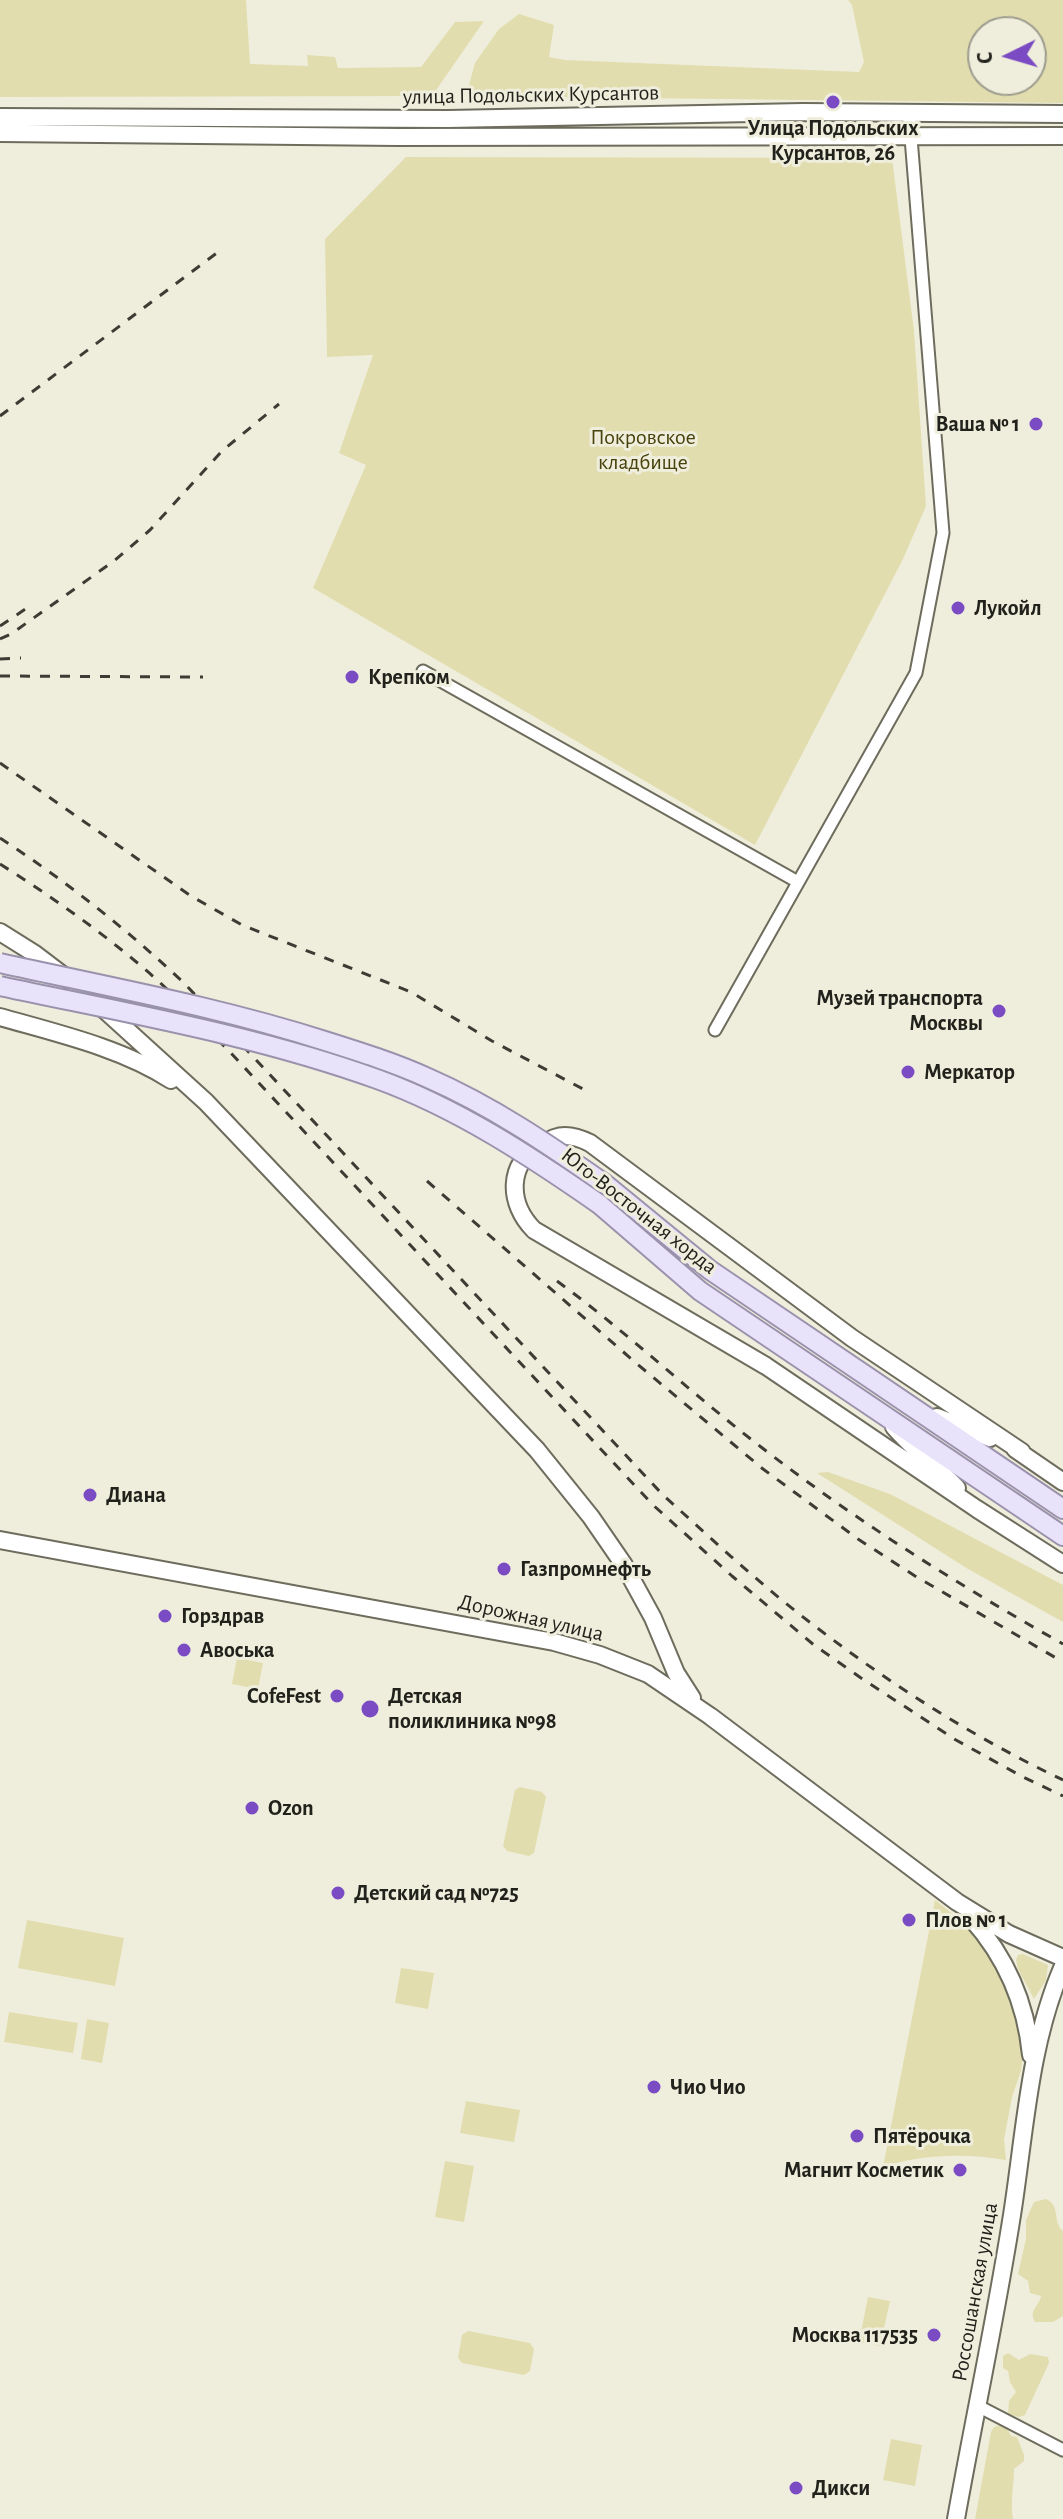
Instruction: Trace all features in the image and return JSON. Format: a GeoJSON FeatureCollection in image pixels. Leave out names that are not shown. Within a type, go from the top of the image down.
{"type":"FeatureCollection","features":[{"type":"Feature","properties":{"kind":"main road","name":"улица Подольских Курсантов"},"geometry":{"type":"LineString","coordinates":[[0,117],[448,119],[1063,114]]}},
{"type":"Feature","properties":{"kind":"main road","name":"улица Подольских Курсантов"},"geometry":{"type":"LineString","coordinates":[[0,133],[398,137],[1063,136]]}},
{"type":"Feature","properties":{"kind":"main road"},"geometry":{"type":"LineString","coordinates":[[0,932],[85,992],[206,1102],[537,1450],[591,1517],[624,1565],[653,1618],[686,1691],[700,1709]]}},
{"type":"Feature","properties":{"kind":"main road","name":"Юго-Восточная хорда"},"geometry":{"type":"LineString","coordinates":[[0,963],[205,1007],[303,1034],[385,1060],[509,1119],[605,1184],[710,1270],[1063,1509]]}},
{"type":"Feature","properties":{"kind":"main road","name":"Юго-Восточная хорда"},"geometry":{"type":"LineString","coordinates":[[0,986],[202,1029],[298,1054],[379,1080],[474,1124],[552,1171],[599,1204],[700,1291],[1063,1536]]}},
{"type":"Feature","properties":{"kind":"main road"},"geometry":{"type":"LineString","coordinates":[[0,1017],[83,1042],[157,1071],[206,1102]]}},
{"type":"Feature","properties":{"kind":"main road"},"geometry":{"type":"LineString","coordinates":[[1063,1482],[852,1338],[590,1143],[578,1138],[554,1137],[536,1147],[520,1165],[515,1184],[517,1203],[520,1214],[534,1230],[766,1366],[1063,1564]]}},
{"type":"Feature","properties":{"kind":"main road"},"geometry":{"type":"LineString","coordinates":[[898,1395],[945,1421],[1022,1452]]}},
{"type":"Feature","properties":{"kind":"main road"},"geometry":{"type":"LineString","coordinates":[[885,1416],[911,1447],[934,1464],[977,1509]]}},
{"type":"Feature","properties":{"kind":"main road","name":"Дорожная улица"},"geometry":{"type":"LineString","coordinates":[[0,1540],[554,1642],[600,1655],[648,1674],[669,1687],[957,1902],[1009,1934],[1063,1958]]}},
{"type":"Feature","properties":{"kind":"main road"},"geometry":{"type":"LineString","coordinates":[[648,1674],[659,1673],[665,1666],[667,1653]]}},
{"type":"Feature","properties":{"kind":"main road"},"geometry":{"type":"LineString","coordinates":[[667,1653],[672,1673],[669,1687]]}},
{"type":"Feature","properties":{"kind":"main road","name":"Россошанская улица"},"geometry":{"type":"LineString","coordinates":[[957,1902],[991,1941],[1007,1969],[1024,2014],[1033,2072]]}},
{"type":"Feature","properties":{"kind":"main road","name":"Россошанская улица"},"geometry":{"type":"LineString","coordinates":[[956,2519],[1012,2215],[1033,2072],[1051,1995],[1063,1966]]}},
{"type":"Feature","properties":{"kind":"street"},"geometry":{"type":"LineString","coordinates":[[715,1030],[916,673],[943,533],[909,113]]}},
{"type":"Feature","properties":{"kind":"street"},"geometry":{"type":"LineString","coordinates":[[423,671],[798,882]]}},
{"type":"Feature","properties":{"kind":"street"},"geometry":{"type":"LineString","coordinates":[[976,2405],[1063,2450]]}},
{"type":"Feature","properties":{"kind":"green space"},"geometry":{"type":"Polygon","coordinates":[[[0,0],[246,0],[250,64],[308,66],[307,55],[335,57],[338,68],[421,67],[455,22],[484,21],[432,96],[0,97],[0,0]]]}},
{"type":"Feature","properties":{"kind":"green space"},"geometry":{"type":"Polygon","coordinates":[[[848,0],[1063,0],[1063,103],[466,96],[475,63],[499,29],[519,14],[554,25],[549,57],[565,60],[859,72],[864,62],[852,5],[848,0]]]}},
{"type":"Feature","properties":{"kind":"green space","name":"Покровское кладбище"},"geometry":{"type":"Polygon","coordinates":[[[406,157],[892,158],[914,331],[926,506],[903,559],[755,845],[313,588],[366,465],[339,453],[373,355],[327,357],[325,239],[406,157]]]}},
{"type":"Feature","properties":{"kind":"green space"},"geometry":{"type":"Polygon","coordinates":[[[828,1472],[890,1494],[1063,1585],[1063,1622],[968,1569],[817,1473],[828,1472]]]}},
{"type":"Feature","properties":{"kind":"green space"},"geometry":{"type":"Polygon","coordinates":[[[237,1658],[263,1663],[258,1689],[232,1684],[237,1658]]]}},
{"type":"Feature","properties":{"kind":"green space"},"geometry":{"type":"Polygon","coordinates":[[[520,1787],[542,1792],[546,1797],[534,1853],[529,1856],[507,1851],[503,1846],[515,1790],[520,1787]]]}},
{"type":"Feature","properties":{"kind":"green space"},"geometry":{"type":"Polygon","coordinates":[[[935,1900],[964,1923],[996,1962],[1010,1990],[1025,2038],[1021,2071],[1012,2097],[1004,2140],[1006,2160],[943,2156],[912,2159],[883,2167],[935,1900]]]}},
{"type":"Feature","properties":{"kind":"green space"},"geometry":{"type":"Polygon","coordinates":[[[27,1920],[124,1938],[115,1986],[18,1968],[27,1920]]]}},
{"type":"Feature","properties":{"kind":"green space"},"geometry":{"type":"Polygon","coordinates":[[[1023,1954],[1048,1965],[1046,1980],[1034,1999],[1018,1969],[1016,1960],[1018,1955],[1023,1954]]]}},
{"type":"Feature","properties":{"kind":"green space"},"geometry":{"type":"Polygon","coordinates":[[[401,1968],[434,1973],[428,2009],[395,2003],[401,1968]]]}},
{"type":"Feature","properties":{"kind":"green space"},"geometry":{"type":"Polygon","coordinates":[[[9,2012],[78,2023],[73,2053],[4,2042],[9,2012]]]}},
{"type":"Feature","properties":{"kind":"green space"},"geometry":{"type":"Polygon","coordinates":[[[87,2019],[109,2023],[102,2063],[81,2059],[87,2019]]]}},
{"type":"Feature","properties":{"kind":"green space"},"geometry":{"type":"Polygon","coordinates":[[[466,2101],[520,2110],[514,2142],[460,2133],[466,2101]]]}},
{"type":"Feature","properties":{"kind":"green space"},"geometry":{"type":"Polygon","coordinates":[[[445,2161],[474,2166],[464,2222],[435,2217],[445,2161]]]}},
{"type":"Feature","properties":{"kind":"green space"},"geometry":{"type":"Polygon","coordinates":[[[1046,2199],[1053,2205],[1063,2231],[1063,2316],[1053,2322],[1035,2322],[1033,2311],[1041,2296],[1030,2293],[1028,2281],[1018,2274],[1026,2239],[1026,2220],[1034,2202],[1046,2199]]]}},
{"type":"Feature","properties":{"kind":"green space"},"geometry":{"type":"Polygon","coordinates":[[[868,2297],[890,2301],[880,2346],[859,2342],[868,2297]]]}},
{"type":"Feature","properties":{"kind":"green space"},"geometry":{"type":"Polygon","coordinates":[[[468,2331],[530,2343],[534,2349],[530,2371],[524,2375],[462,2363],[458,2358],[462,2335],[468,2331]]]}},
{"type":"Feature","properties":{"kind":"green space"},"geometry":{"type":"Polygon","coordinates":[[[1008,2353],[1019,2360],[1030,2354],[1048,2357],[1049,2363],[1025,2415],[1019,2417],[1008,2414],[1009,2401],[1016,2392],[1008,2371],[1003,2368],[1003,2356],[1008,2353]]]}},
{"type":"Feature","properties":{"kind":"green space"},"geometry":{"type":"Polygon","coordinates":[[[1000,2425],[1006,2426],[1011,2436],[1017,2437],[1024,2455],[1024,2461],[1014,2469],[1013,2519],[975,2519],[991,2432],[1000,2425]]]}},
{"type":"Feature","properties":{"kind":"green space"},"geometry":{"type":"Polygon","coordinates":[[[891,2439],[922,2445],[915,2486],[883,2480],[891,2439]]]}},
{"type":"Feature","properties":{"kind":"railway"},"geometry":{"type":"LineString","coordinates":[[0,416],[222,249]]}},
{"type":"Feature","properties":{"kind":"railway"},"geometry":{"type":"LineString","coordinates":[[0,639],[114,561],[150,530],[222,451],[279,404]]}},
{"type":"Feature","properties":{"kind":"railway"},"geometry":{"type":"LineString","coordinates":[[0,626],[30,606]]}},
{"type":"Feature","properties":{"kind":"railway"},"geometry":{"type":"LineString","coordinates":[[0,659],[21,658]]}},
{"type":"Feature","properties":{"kind":"railway"},"geometry":{"type":"LineString","coordinates":[[0,676],[203,677]]}},
{"type":"Feature","properties":{"kind":"railway"},"geometry":{"type":"LineString","coordinates":[[0,763],[191,896],[242,925],[411,992],[492,1041],[583,1089]]}},
{"type":"Feature","properties":{"kind":"railway"},"geometry":{"type":"LineString","coordinates":[[0,838],[96,907],[186,985],[663,1495],[740,1564],[779,1598],[878,1672],[968,1730],[1063,1780]]}},
{"type":"Feature","properties":{"kind":"railway"},"geometry":{"type":"LineString","coordinates":[[0,864],[89,925],[174,996],[653,1505],[732,1576],[814,1645],[861,1678],[956,1740],[1063,1796]]}},
{"type":"Feature","properties":{"kind":"railway"},"geometry":{"type":"LineString","coordinates":[[427,1181],[763,1469],[858,1539],[915,1576],[1063,1662]]}},
{"type":"Feature","properties":{"kind":"railway"},"geometry":{"type":"LineString","coordinates":[[557,1281],[797,1475],[946,1575],[1063,1644]]}},
{"type":"Feature","properties":{"kind":"place","name":"Улица Подольских Курсантов, 26"},"geometry":{"type":"Point","coordinates":[833,102]}},
{"type":"Feature","properties":{"kind":"place","name":"Ваша № 1"},"geometry":{"type":"Point","coordinates":[1036,424]}},
{"type":"Feature","properties":{"kind":"place","name":"Лукойл"},"geometry":{"type":"Point","coordinates":[958,608]}},
{"type":"Feature","properties":{"kind":"place","name":"Крепком"},"geometry":{"type":"Point","coordinates":[352,677]}},
{"type":"Feature","properties":{"kind":"place","name":"Музей транспорта Москвы"},"geometry":{"type":"Point","coordinates":[999,1011]}},
{"type":"Feature","properties":{"kind":"place","name":"Меркатор"},"geometry":{"type":"Point","coordinates":[908,1072]}},
{"type":"Feature","properties":{"kind":"place","name":"Диана"},"geometry":{"type":"Point","coordinates":[90,1495]}},
{"type":"Feature","properties":{"kind":"place","name":"Газпромнефть"},"geometry":{"type":"Point","coordinates":[504,1569]}},
{"type":"Feature","properties":{"kind":"place","name":"Горздрав"},"geometry":{"type":"Point","coordinates":[165,1616]}},
{"type":"Feature","properties":{"kind":"place","name":"Авоська"},"geometry":{"type":"Point","coordinates":[184,1650]}},
{"type":"Feature","properties":{"kind":"place","name":"CofeFest"},"geometry":{"type":"Point","coordinates":[337,1696]}},
{"type":"Feature","properties":{"kind":"place","name":"Детская поликлиника №98"},"geometry":{"type":"Point","coordinates":[370,1709]}},
{"type":"Feature","properties":{"kind":"place","name":"Ozon"},"geometry":{"type":"Point","coordinates":[252,1808]}},
{"type":"Feature","properties":{"kind":"place","name":"Детский сад №725"},"geometry":{"type":"Point","coordinates":[338,1893]}},
{"type":"Feature","properties":{"kind":"place","name":"Плов № 1"},"geometry":{"type":"Point","coordinates":[909,1920]}},
{"type":"Feature","properties":{"kind":"place","name":"Чио Чио"},"geometry":{"type":"Point","coordinates":[654,2087]}},
{"type":"Feature","properties":{"kind":"place","name":"Пятёрочка"},"geometry":{"type":"Point","coordinates":[857,2136]}},
{"type":"Feature","properties":{"kind":"place","name":"Магнит Косметик"},"geometry":{"type":"Point","coordinates":[960,2170]}},
{"type":"Feature","properties":{"kind":"place","name":"Москва 117535"},"geometry":{"type":"Point","coordinates":[934,2335]}},
{"type":"Feature","properties":{"kind":"place","name":"Дикси"},"geometry":{"type":"Point","coordinates":[796,2488]}}]}
